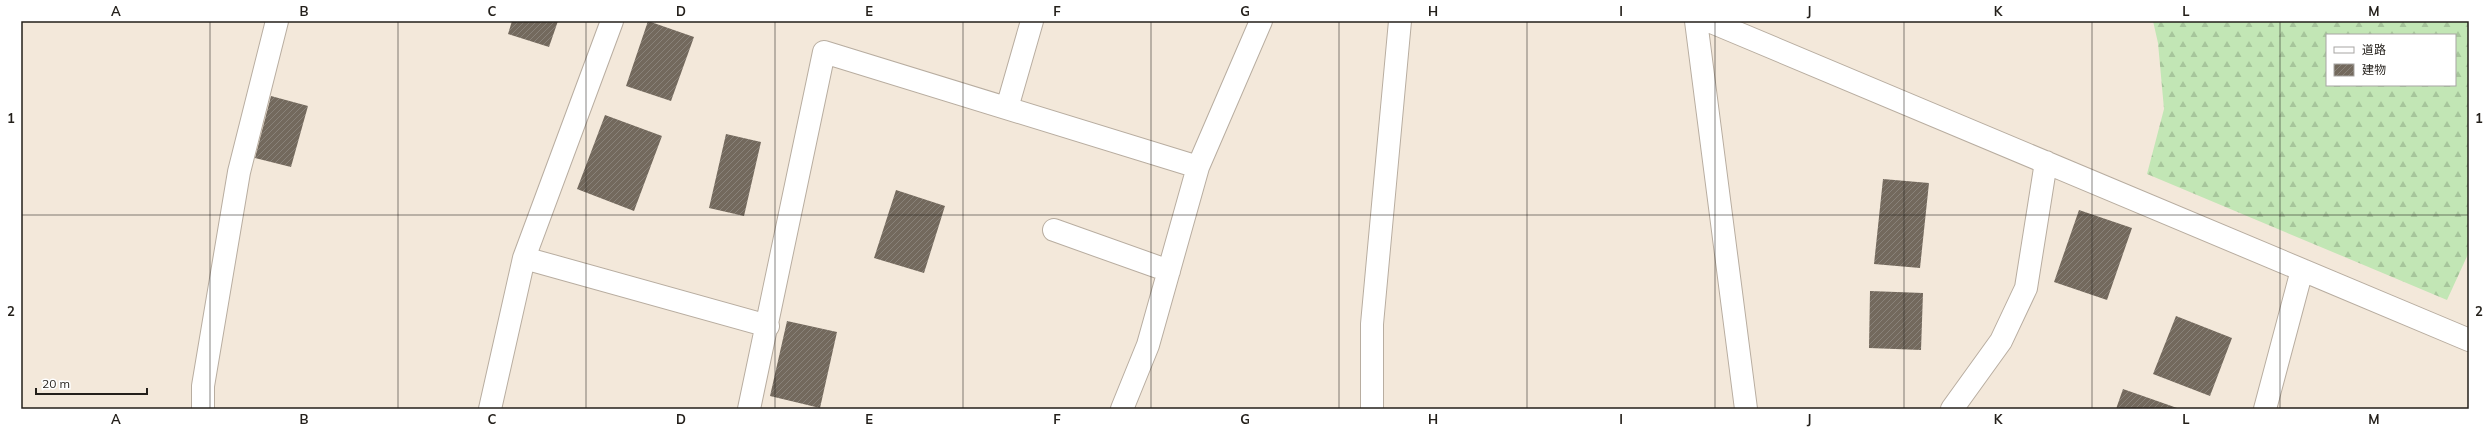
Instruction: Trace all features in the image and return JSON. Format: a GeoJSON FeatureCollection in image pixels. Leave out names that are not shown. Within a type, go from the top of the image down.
{"type":"FeatureCollection","features":[{"type":"Feature","properties":{"kind":"street"},"geometry":{"type":"LineString","coordinates":[[203,409],[203,386],[239,172],[277,21]]}},
{"type":"Feature","properties":{"kind":"street"},"geometry":{"type":"LineString","coordinates":[[490,409],[524,258],[612,21]]}},
{"type":"Feature","properties":{"kind":"street"},"geometry":{"type":"LineString","coordinates":[[1007,108],[1032,21]]}},
{"type":"Feature","properties":{"kind":"street"},"geometry":{"type":"LineString","coordinates":[[1122,409],[1148,345],[1198,167],[1260,21]]}},
{"type":"Feature","properties":{"kind":"street"},"geometry":{"type":"LineString","coordinates":[[1372,409],[1372,324],[1400,21]]}},
{"type":"Feature","properties":{"kind":"street"},"geometry":{"type":"LineString","coordinates":[[1696,21],[1746,409]]}},
{"type":"Feature","properties":{"kind":"street"},"geometry":{"type":"LineString","coordinates":[[1709,21],[2469,340]]}},
{"type":"Feature","properties":{"kind":"street"},"geometry":{"type":"LineString","coordinates":[[749,409],[768,326],[824,52],[1198,167]]}},
{"type":"Feature","properties":{"kind":"street"},"geometry":{"type":"LineString","coordinates":[[1952,409],[2001,341],[2026,288],[2046,162]]}},
{"type":"Feature","properties":{"kind":"street"},"geometry":{"type":"LineString","coordinates":[[1054,230],[1169,271]]}},
{"type":"Feature","properties":{"kind":"street"},"geometry":{"type":"LineString","coordinates":[[524,258],[768,326]]}},
{"type":"Feature","properties":{"kind":"street"},"geometry":{"type":"LineString","coordinates":[[2265,409],[2302,270]]}},
{"type":"Feature","properties":{"kind":"green space"},"geometry":{"type":"Polygon","coordinates":[[[2153,21],[2469,21],[2469,252],[2447,300],[2147,174],[2164,109],[2158,43],[2153,21]]]}},
{"type":"Feature","properties":{"kind":"building"},"geometry":{"type":"Polygon","coordinates":[[[512,21],[558,21],[549,47],[508,34],[512,21]]]}},
{"type":"Feature","properties":{"kind":"building"},"geometry":{"type":"Polygon","coordinates":[[[648,21],[694,37],[671,101],[626,86],[648,21]]]}},
{"type":"Feature","properties":{"kind":"building"},"geometry":{"type":"Polygon","coordinates":[[[271,96],[308,106],[291,167],[255,158],[271,96]]]}},
{"type":"Feature","properties":{"kind":"building"},"geometry":{"type":"Polygon","coordinates":[[[605,115],[662,136],[634,211],[577,189],[605,115]]]}},
{"type":"Feature","properties":{"kind":"building"},"geometry":{"type":"Polygon","coordinates":[[[726,134],[761,142],[744,216],[709,208],[726,134]]]}},
{"type":"Feature","properties":{"kind":"building"},"geometry":{"type":"Polygon","coordinates":[[[1883,179],[1929,183],[1920,268],[1874,264],[1883,179]]]}},
{"type":"Feature","properties":{"kind":"building"},"geometry":{"type":"Polygon","coordinates":[[[896,190],[945,206],[924,273],[874,258],[896,190]]]}},
{"type":"Feature","properties":{"kind":"building"},"geometry":{"type":"Polygon","coordinates":[[[2079,210],[2132,228],[2107,300],[2054,282],[2079,210]]]}},
{"type":"Feature","properties":{"kind":"building"},"geometry":{"type":"Polygon","coordinates":[[[1870,291],[1923,293],[1921,350],[1869,348],[1870,291]]]}},
{"type":"Feature","properties":{"kind":"building"},"geometry":{"type":"Polygon","coordinates":[[[2176,316],[2232,338],[2210,396],[2153,374],[2176,316]]]}},
{"type":"Feature","properties":{"kind":"building"},"geometry":{"type":"Polygon","coordinates":[[[787,321],[837,332],[820,408],[770,396],[787,321]]]}},
{"type":"Feature","properties":{"kind":"building"},"geometry":{"type":"Polygon","coordinates":[[[2123,389],[2180,409],[2116,409],[2123,389]]]}}]}
